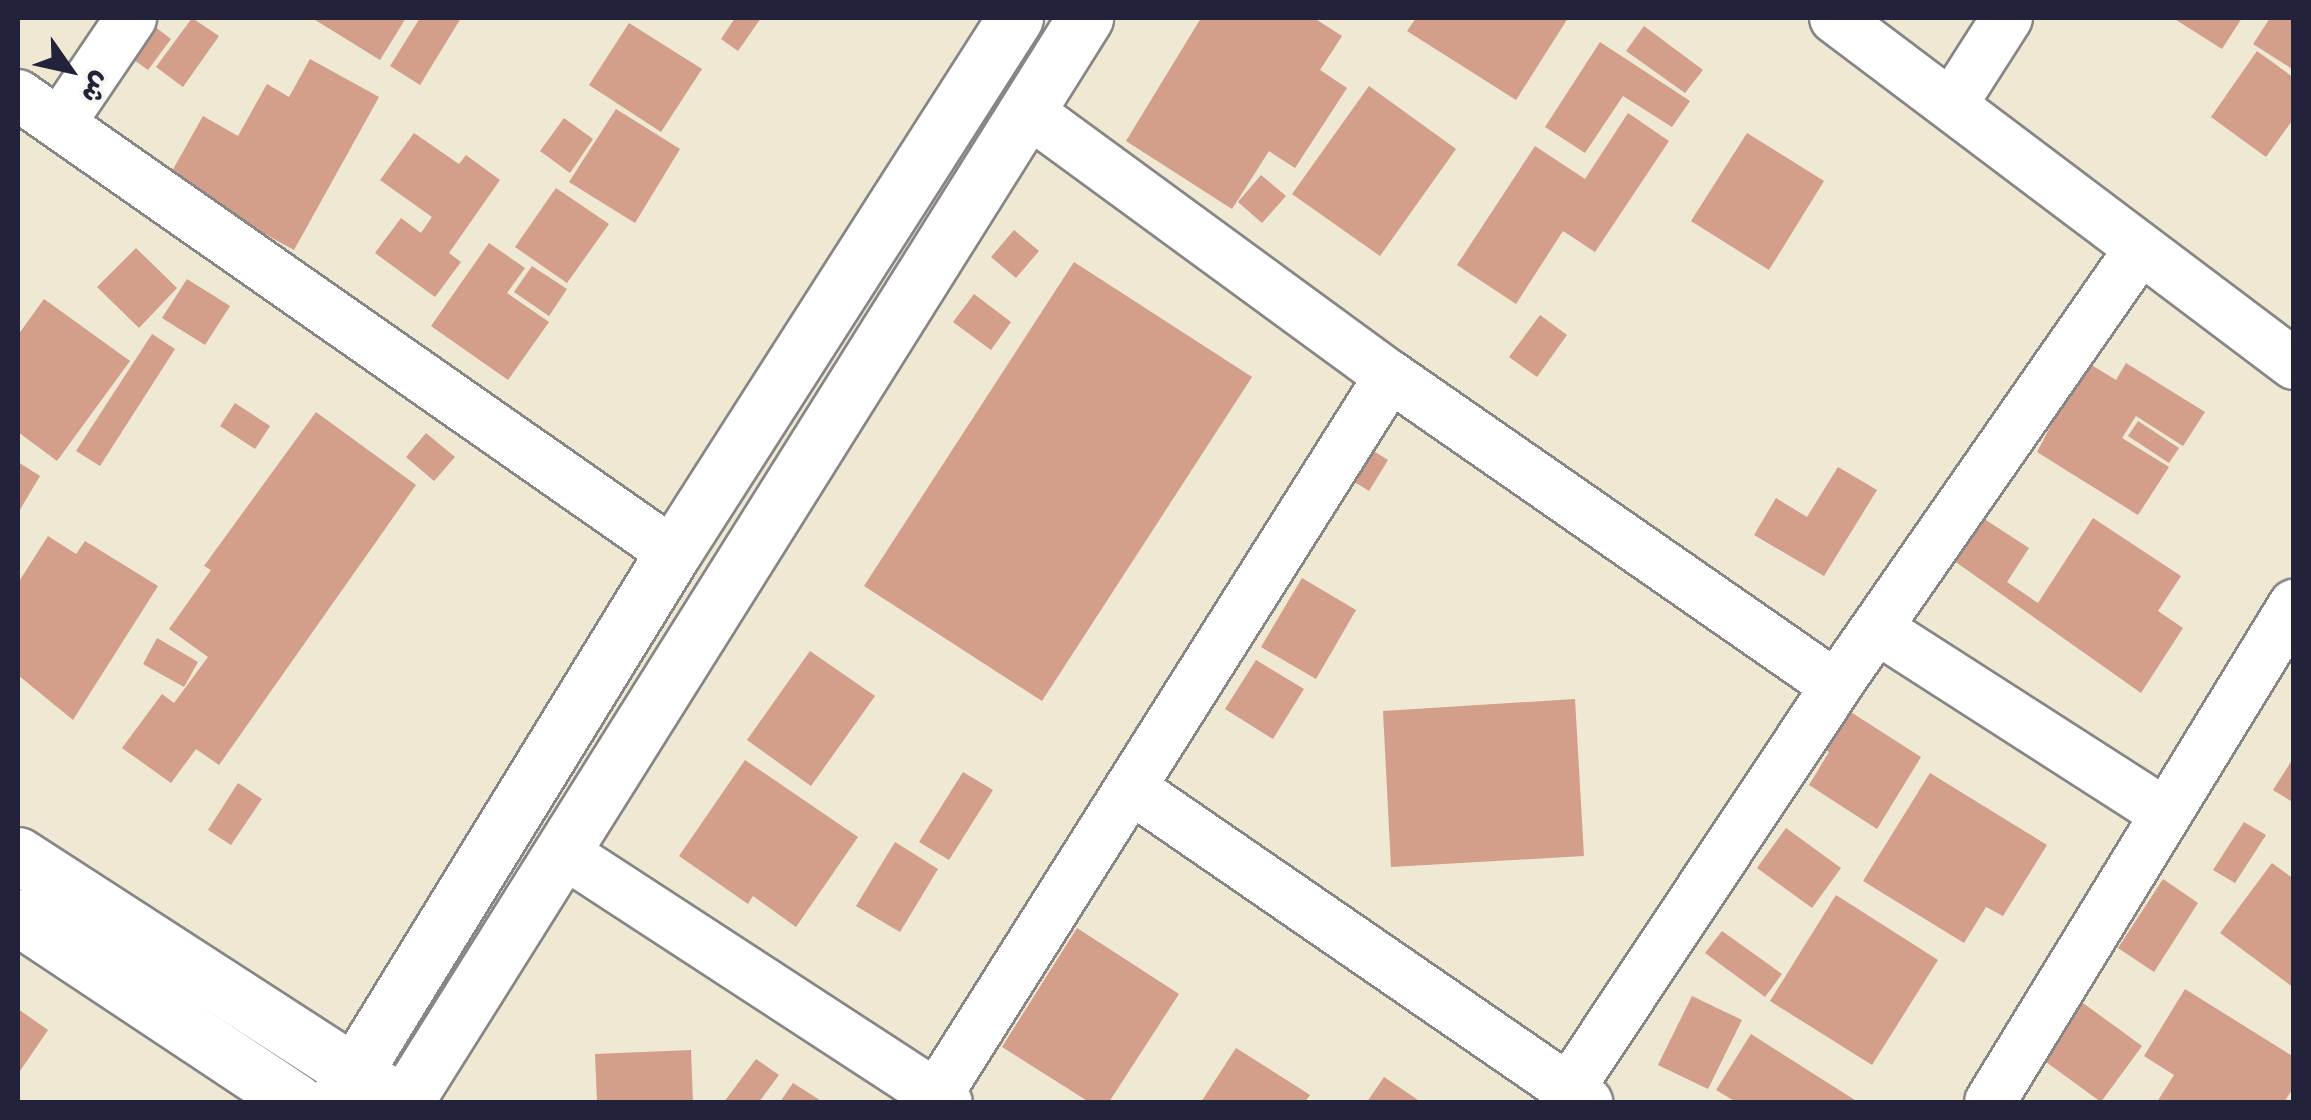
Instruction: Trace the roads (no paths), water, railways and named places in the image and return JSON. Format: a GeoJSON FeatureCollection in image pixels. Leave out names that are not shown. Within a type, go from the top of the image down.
{"type":"FeatureCollection","features":[{"type":"Feature","properties":{"kind":"street"},"geometry":{"type":"LineString","coordinates":[[60,123],[131,18]]}},
{"type":"Feature","properties":{"kind":"street"},"geometry":{"type":"LineString","coordinates":[[345,1088],[673,553],[1015,18]]}},
{"type":"Feature","properties":{"kind":"street"},"geometry":{"type":"LineString","coordinates":[[18,854],[345,1088],[403,1102],[1085,18]]}},
{"type":"Feature","properties":{"kind":"street"},"geometry":{"type":"LineString","coordinates":[[1835,18],[2294,364]]}},
{"type":"Feature","properties":{"kind":"street"},"geometry":{"type":"LineString","coordinates":[[1952,104],[2008,18]]}},
{"type":"Feature","properties":{"kind":"street"},"geometry":{"type":"LineString","coordinates":[[18,95],[673,553]]}},
{"type":"Feature","properties":{"kind":"street"},"geometry":{"type":"LineString","coordinates":[[1026,110],[1390,376],[1836,686]]}},
{"type":"Feature","properties":{"kind":"street"},"geometry":{"type":"LineString","coordinates":[[1130,788],[1578,1095],[1836,686],[2140,249]]}},
{"type":"Feature","properties":{"kind":"street"},"geometry":{"type":"LineString","coordinates":[[563,852],[942,1099],[1130,788],[1390,376]]}},
{"type":"Feature","properties":{"kind":"street"},"geometry":{"type":"LineString","coordinates":[[1990,1102],[2294,604]]}},
{"type":"Feature","properties":{"kind":"street"},"geometry":{"type":"LineString","coordinates":[[1878,629],[2166,814]]}},
{"type":"Feature","properties":{"kind":"street"},"geometry":{"type":"LineString","coordinates":[[18,917],[296,1102]]}}]}
